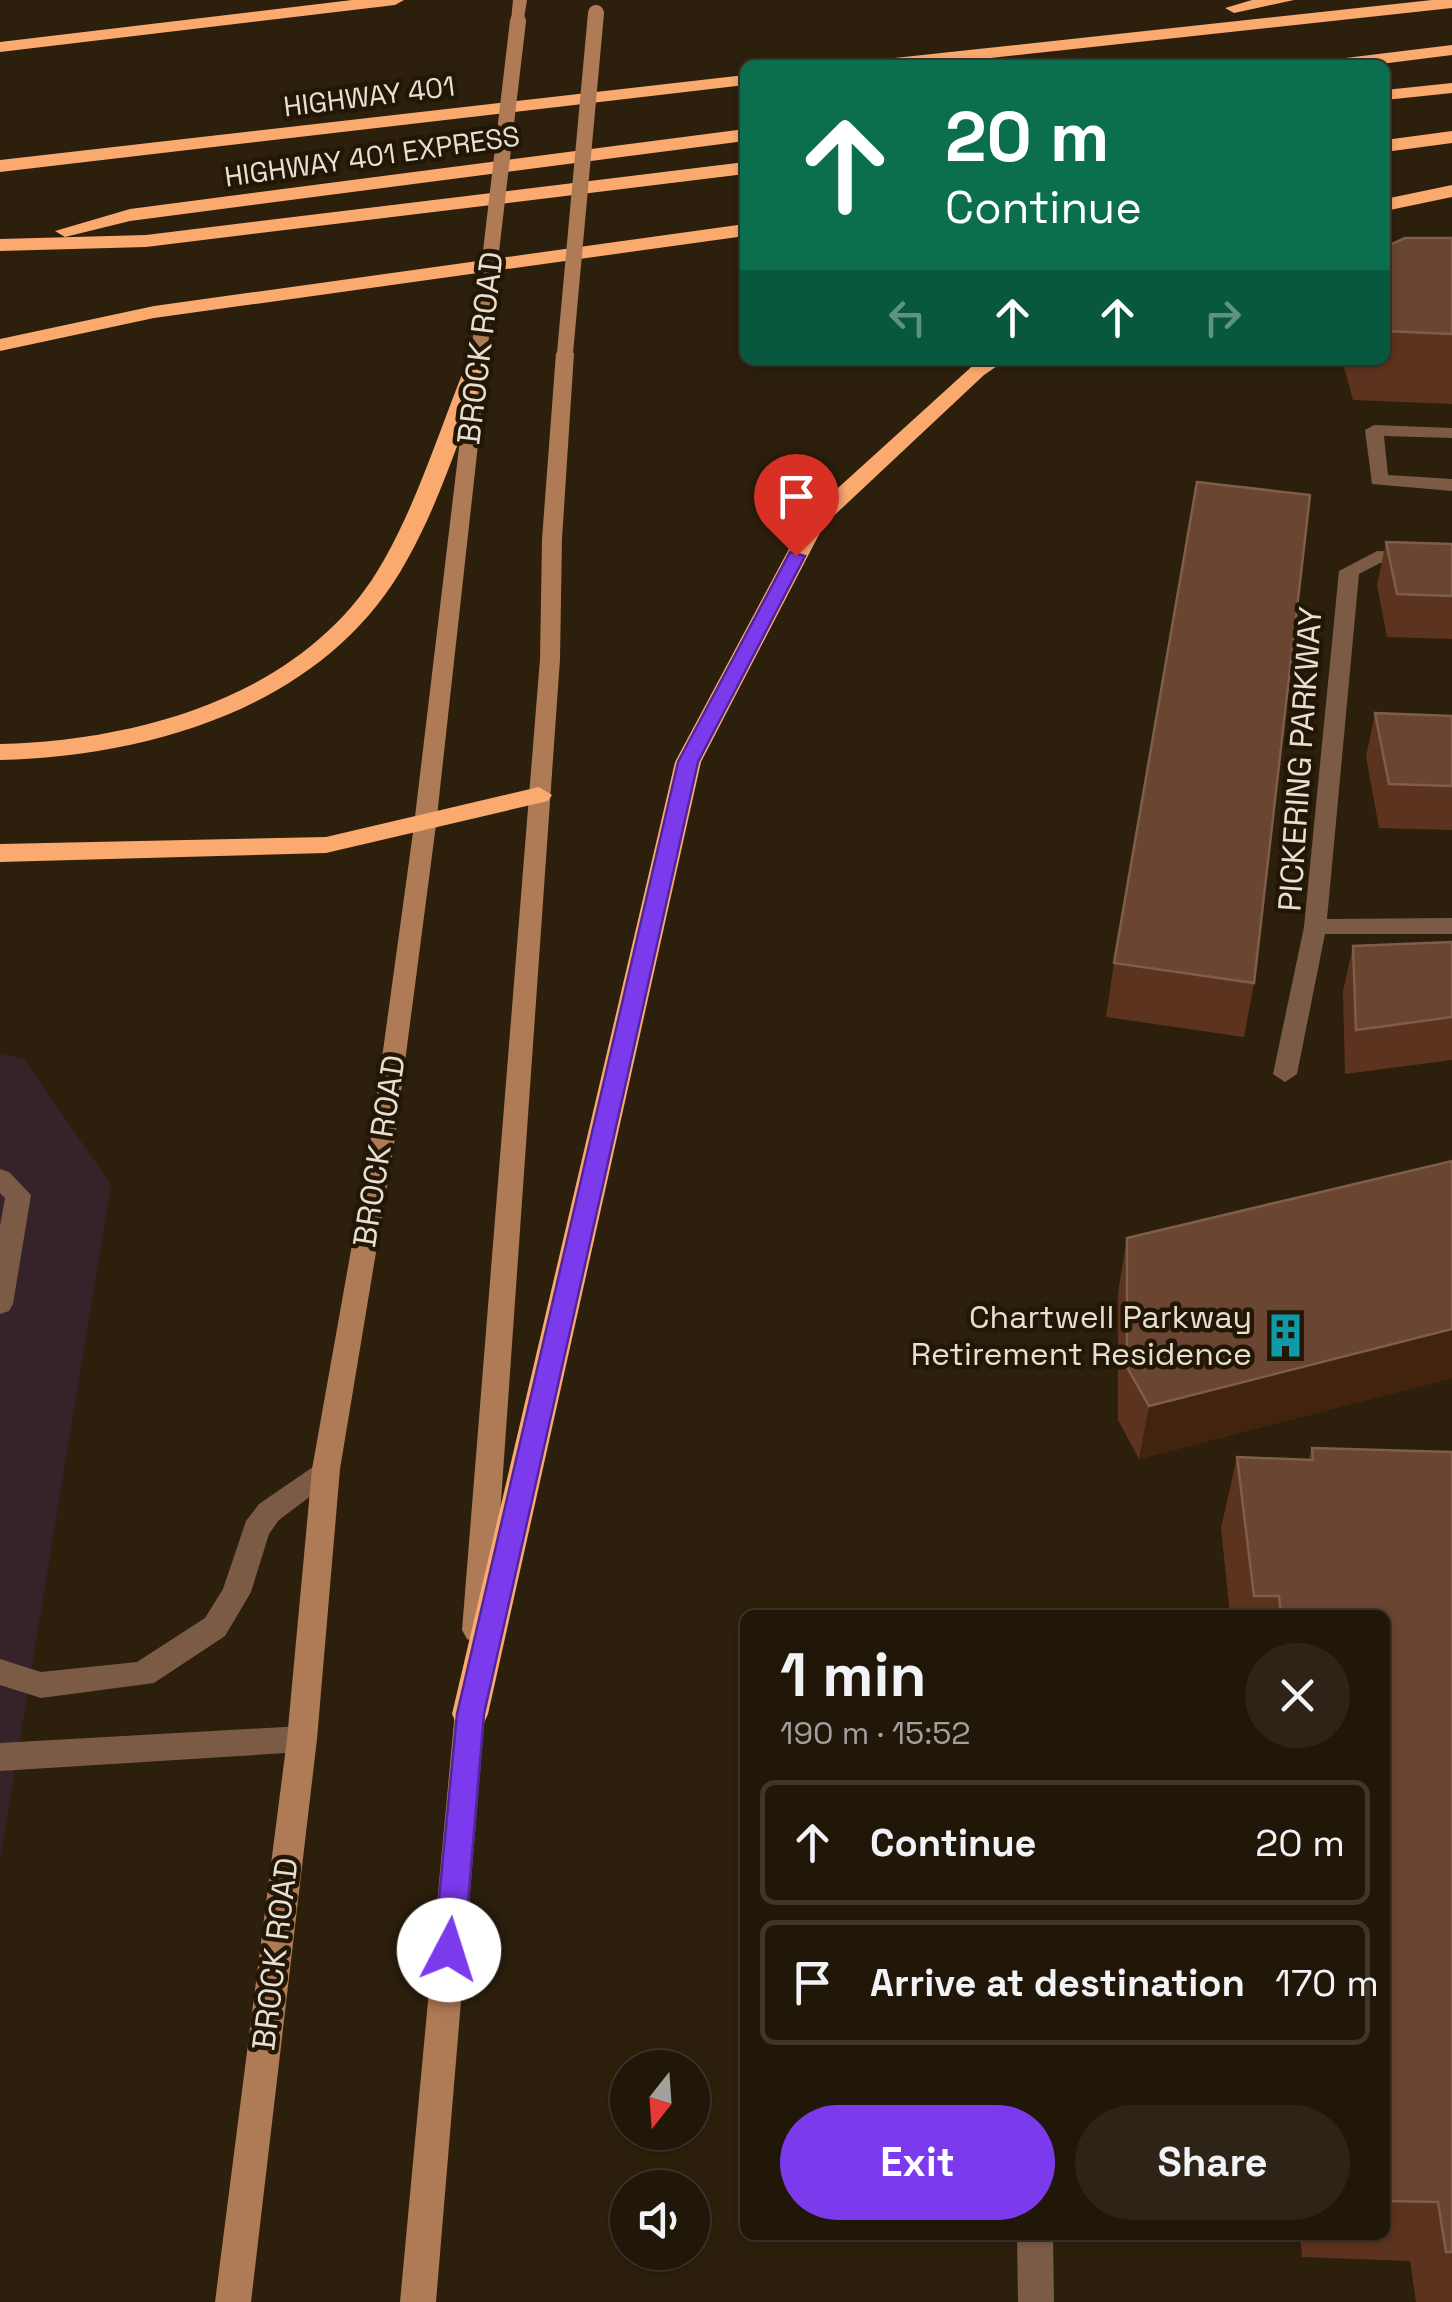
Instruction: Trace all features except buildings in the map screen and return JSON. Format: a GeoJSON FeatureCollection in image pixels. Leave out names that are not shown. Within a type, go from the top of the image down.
{"type":"FeatureCollection","features":[{"type":"Feature","properties":{"kind":"highway"},"geometry":{"type":"LineString","coordinates":[[0,46],[395,0]]}},
{"type":"Feature","properties":{"kind":"highway"},"geometry":{"type":"LineString","coordinates":[[895,60],[1286,0]]}},
{"type":"Feature","properties":{"kind":"highway"},"geometry":{"type":"LineString","coordinates":[[922,60],[1452,2]]}},
{"type":"Feature","properties":{"kind":"highway"},"geometry":{"type":"LineString","coordinates":[[1370,60],[1452,50]]}},
{"type":"Feature","properties":{"kind":"highway","name":"HIGHWAY 401"},"geometry":{"type":"LineString","coordinates":[[0,166],[740,81]]}},
{"type":"Feature","properties":{"kind":"highway"},"geometry":{"type":"LineString","coordinates":[[1390,94],[1452,88]]}},
{"type":"Feature","properties":{"kind":"highway","name":"HIGHWAY 401 EXPRESS"},"geometry":{"type":"LineString","coordinates":[[4,245],[130,216],[740,137]]}},
{"type":"Feature","properties":{"kind":"highway"},"geometry":{"type":"LineString","coordinates":[[1390,145],[1452,138]]}},
{"type":"Feature","properties":{"kind":"highway"},"geometry":{"type":"LineString","coordinates":[[4,245],[146,242],[740,169]]}},
{"type":"Feature","properties":{"kind":"highway"},"geometry":{"type":"LineString","coordinates":[[1390,203],[1452,191]]}},
{"type":"Feature","properties":{"kind":"highway"},"geometry":{"type":"LineString","coordinates":[[0,345],[154,312],[740,231]]}},
{"type":"Feature","properties":{"kind":"highway"},"geometry":{"type":"LineString","coordinates":[[0,752],[109,739],[226,709],[289,672],[336,634],[394,563],[478,362]]}},
{"type":"Feature","properties":{"kind":"highway"},"geometry":{"type":"LineString","coordinates":[[470,1714],[688,762],[814,522],[985,365]]}},
{"type":"Feature","properties":{"kind":"highway"},"geometry":{"type":"LineString","coordinates":[[0,853],[326,845],[425,825],[539,795]]}},
{"type":"Feature","properties":{"kind":"main road","name":"BROCK ROAD"},"geometry":{"type":"LineString","coordinates":[[233,2302],[302,1738],[326,1470],[383,1138],[425,825],[520,0]]}},
{"type":"Feature","properties":{"kind":"main road"},"geometry":{"type":"LineString","coordinates":[[418,2302],[470,1714],[539,795],[565,353],[598,6]]}},
{"type":"Feature","properties":{"kind":"street"},"geometry":{"type":"LineString","coordinates":[[1452,433],[1374,430],[1380,480],[1452,485]]}},
{"type":"Feature","properties":{"kind":"street","name":"PICKERING PARKWAY"},"geometry":{"type":"LineString","coordinates":[[1452,559],[1377,557],[1349,572],[1315,927],[1452,926]]}},
{"type":"Feature","properties":{"kind":"street"},"geometry":{"type":"LineString","coordinates":[[1285,1074],[1315,927]]}},
{"type":"Feature","properties":{"kind":"street"},"geometry":{"type":"LineString","coordinates":[[0,1178],[18,1195],[0,1304]]}},
{"type":"Feature","properties":{"kind":"street"},"geometry":{"type":"LineString","coordinates":[[0,1672],[41,1684],[143,1674],[215,1627],[236,1592],[256,1529],[268,1512],[326,1470]]}},
{"type":"Feature","properties":{"kind":"street"},"geometry":{"type":"LineString","coordinates":[[0,1757],[302,1738]]}},
{"type":"Feature","properties":{"kind":"street"},"geometry":{"type":"LineString","coordinates":[[1035,2240],[1036,2302]]}},
{"type":"Feature","properties":{"kind":"shaded area"},"geometry":{"type":"Polygon","coordinates":[[[0,1053],[24,1059],[111,1185],[0,1860],[0,1053]]]}},
{"type":"Feature","properties":{"kind":"place","name":"Chartwell Parkway Retirement Residence"},"geometry":{"type":"Point","coordinates":[1285,1335]}},
{"type":"Feature","properties":{"kind":"route"},"geometry":{"type":"LineString","coordinates":[[449,1950],[470,1714],[688,762],[796,556]]}}]}
